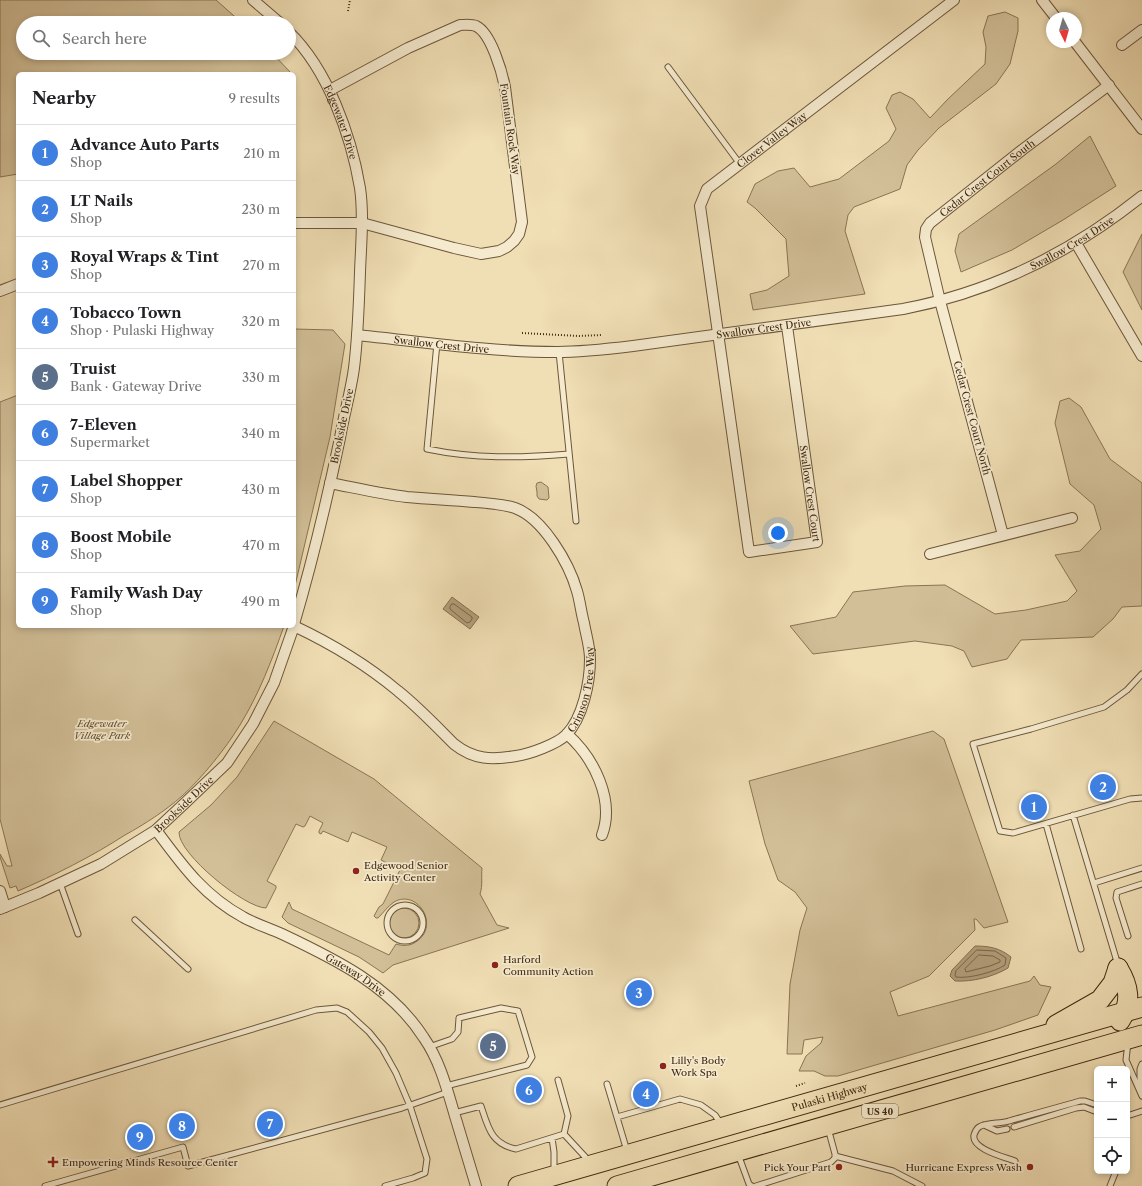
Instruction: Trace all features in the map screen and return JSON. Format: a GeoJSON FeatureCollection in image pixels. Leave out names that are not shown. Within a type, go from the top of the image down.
{"type":"FeatureCollection","features":[{"type":"Feature","properties":{"kind":"highway"},"geometry":{"type":"LineString","coordinates":[[1118,968],[1142,987]]}},
{"type":"Feature","properties":{"kind":"highway"},"geometry":{"type":"LineString","coordinates":[[1066,1057],[1107,1035],[1134,1010],[1124,979],[1118,968]]}},
{"type":"Feature","properties":{"kind":"highway"},"geometry":{"type":"LineString","coordinates":[[1032,1040],[1100,1000],[1113,983],[1118,968]]}},
{"type":"Feature","properties":{"kind":"highway","name":"Pulaski Highway"},"geometry":{"type":"LineString","coordinates":[[518,1186],[1134,1010]]}},
{"type":"Feature","properties":{"kind":"highway"},"geometry":{"type":"LineString","coordinates":[[1135,1037],[1142,1025]]}},
{"type":"Feature","properties":{"kind":"highway","name":"US 40"},"geometry":{"type":"LineString","coordinates":[[617,1186],[649,1179],[737,1152],[1135,1037]]}},
{"type":"Feature","properties":{"kind":"street"},"geometry":{"type":"LineString","coordinates":[[253,0],[272,16]]}},
{"type":"Feature","properties":{"kind":"street","name":"Clover Valley Way"},"geometry":{"type":"LineString","coordinates":[[719,335],[700,206],[707,189],[954,0]]}},
{"type":"Feature","properties":{"kind":"street"},"geometry":{"type":"LineString","coordinates":[[1042,0],[1051,12]]}},
{"type":"Feature","properties":{"kind":"street","name":"Fountain Rock Way"},"geometry":{"type":"LineString","coordinates":[[296,223],[362,223],[481,254],[499,251],[507,247],[519,234],[522,214],[503,77],[494,49],[482,31],[475,26],[468,24],[460,25],[408,48],[330,90]]}},
{"type":"Feature","properties":{"kind":"street"},"geometry":{"type":"LineString","coordinates":[[1122,45],[1142,30]]}},
{"type":"Feature","properties":{"kind":"street","name":"Edgewater Drive"},"geometry":{"type":"LineString","coordinates":[[296,40],[310,57],[330,90],[345,126],[352,150],[360,189],[362,223]]}},
{"type":"Feature","properties":{"kind":"street"},"geometry":{"type":"LineString","coordinates":[[1080,48],[1142,129]]}},
{"type":"Feature","properties":{"kind":"street","name":"Cedar Crest Court South"},"geometry":{"type":"LineString","coordinates":[[940,301],[925,237],[926,229],[930,223],[1022,150],[1109,85]]}},
{"type":"Feature","properties":{"kind":"street","name":"Swallow Crest Drive"},"geometry":{"type":"LineString","coordinates":[[357,335],[522,352],[559,352],[606,349],[719,335],[903,309],[940,301],[973,291],[1013,275],[1076,243],[1142,196]]}},
{"type":"Feature","properties":{"kind":"street","name":"Brookside Drive"},"geometry":{"type":"LineString","coordinates":[[296,618],[330,483],[354,369],[362,223]]}},
{"type":"Feature","properties":{"kind":"street"},"geometry":{"type":"LineString","coordinates":[[1076,243],[1142,356]]}},
{"type":"Feature","properties":{"kind":"street"},"geometry":{"type":"LineString","coordinates":[[0,291],[16,285]]}},
{"type":"Feature","properties":{"kind":"street","name":"Cedar Crest Court North"},"geometry":{"type":"LineString","coordinates":[[940,301],[1003,535]]}},
{"type":"Feature","properties":{"kind":"street","name":"Swallow Crest Court"},"geometry":{"type":"LineString","coordinates":[[719,335],[749,552],[817,542],[787,326]]}},
{"type":"Feature","properties":{"kind":"street","name":"Crimson Tree Way"},"geometry":{"type":"LineString","coordinates":[[296,626],[321,639],[370,670],[398,690],[454,744],[463,751],[477,757],[493,759],[524,755],[561,739],[567,734],[578,717],[587,690],[590,658],[576,590],[569,571],[554,542],[534,519],[516,508],[492,503],[382,494],[330,483]]}},
{"type":"Feature","properties":{"kind":"street"},"geometry":{"type":"LineString","coordinates":[[930,554],[1072,518]]}},
{"type":"Feature","properties":{"kind":"street","name":"Brookside Drive"},"geometry":{"type":"LineString","coordinates":[[2,908],[60,884],[101,864],[156,830],[227,763],[254,724],[274,683],[293,628]]}},
{"type":"Feature","properties":{"kind":"street"},"geometry":{"type":"LineString","coordinates":[[567,734],[583,750],[602,784],[606,811],[605,825],[602,835]]}},
{"type":"Feature","properties":{"kind":"street","name":"Gateway Drive"},"geometry":{"type":"LineString","coordinates":[[156,830],[202,888],[243,917],[309,947],[368,980],[388,995],[405,1013],[424,1037],[436,1060],[447,1089],[476,1186]]}},
{"type":"Feature","properties":{"kind":"street"},"geometry":{"type":"LineString","coordinates":[[0,891],[2,908]]}},
{"type":"Feature","properties":{"kind":"lane"},"geometry":{"type":"LineString","coordinates":[[668,67],[740,164]]}},
{"type":"Feature","properties":{"kind":"lane"},"geometry":{"type":"LineString","coordinates":[[438,344],[426,449],[446,453],[493,457],[569,454]]}},
{"type":"Feature","properties":{"kind":"lane"},"geometry":{"type":"LineString","coordinates":[[559,352],[576,521]]}},
{"type":"Feature","properties":{"kind":"lane"},"geometry":{"type":"LineString","coordinates":[[1142,674],[1127,690],[1104,707],[1031,729],[973,744],[1000,831],[1013,832],[1046,824],[1130,799],[1142,798]]}},
{"type":"Feature","properties":{"kind":"lane"},"geometry":{"type":"LineString","coordinates":[[1073,815],[1118,968]]}},
{"type":"Feature","properties":{"kind":"lane"},"geometry":{"type":"LineString","coordinates":[[1046,824],[1082,949]]}},
{"type":"Feature","properties":{"kind":"lane"},"geometry":{"type":"LineString","coordinates":[[1094,883],[1142,868]]}},
{"type":"Feature","properties":{"kind":"lane"},"geometry":{"type":"LineString","coordinates":[[60,884],[78,934]]}},
{"type":"Feature","properties":{"kind":"lane"},"geometry":{"type":"LineString","coordinates":[[1128,936],[1116,898],[1117,892],[1142,884]]}},
{"type":"Feature","properties":{"kind":"lane"},"geometry":{"type":"LineString","coordinates":[[400,904],[414,906],[422,917],[423,924],[422,930],[418,936],[412,940],[405,941],[398,940],[393,937],[388,931],[386,925],[386,918],[389,912],[400,904]]}},
{"type":"Feature","properties":{"kind":"lane"},"geometry":{"type":"LineString","coordinates":[[135,920],[188,969]]}},
{"type":"Feature","properties":{"kind":"lane"},"geometry":{"type":"LineString","coordinates":[[0,1105],[316,1010],[337,1008],[347,1012],[370,1032],[382,1048],[396,1073],[410,1106],[427,1159],[425,1173],[385,1186]]}},
{"type":"Feature","properties":{"kind":"lane"},"geometry":{"type":"LineString","coordinates":[[45,1186],[183,1148],[188,1166],[410,1106],[447,1089],[527,1064],[532,1057],[518,1011],[501,1008],[459,1018],[458,1032],[452,1039],[430,1047]]}},
{"type":"Feature","properties":{"kind":"lane"},"geometry":{"type":"LineString","coordinates":[[1135,1037],[1126,1060],[1141,1094]]}},
{"type":"Feature","properties":{"kind":"lane"},"geometry":{"type":"LineString","coordinates":[[1141,1094],[1140,1068],[1142,1064]]}},
{"type":"Feature","properties":{"kind":"lane"},"geometry":{"type":"LineString","coordinates":[[558,1080],[568,1116],[564,1134]]}},
{"type":"Feature","properties":{"kind":"lane"},"geometry":{"type":"LineString","coordinates":[[608,1084],[629,1155]]}},
{"type":"Feature","properties":{"kind":"lane"},"geometry":{"type":"LineString","coordinates":[[617,1117],[680,1099],[701,1105],[714,1115],[723,1128]]}},
{"type":"Feature","properties":{"kind":"lane"},"geometry":{"type":"LineString","coordinates":[[1015,1161],[982,1149],[974,1140],[976,1130],[984,1125],[1001,1124],[1080,1101],[1094,1104]]}},
{"type":"Feature","properties":{"kind":"lane"},"geometry":{"type":"LineString","coordinates":[[454,1113],[481,1106],[490,1133],[494,1138],[509,1147],[516,1149],[564,1134]]}},
{"type":"Feature","properties":{"kind":"lane"},"geometry":{"type":"LineString","coordinates":[[1014,1127],[1076,1108],[1084,1107],[1094,1111]]}},
{"type":"Feature","properties":{"kind":"lane"},"geometry":{"type":"LineString","coordinates":[[1130,1115],[1142,1111]]}},
{"type":"Feature","properties":{"kind":"lane"},"geometry":{"type":"LineString","coordinates":[[984,1125],[997,1130],[1007,1129]]}},
{"type":"Feature","properties":{"kind":"lane"},"geometry":{"type":"LineString","coordinates":[[756,1186],[831,1162],[835,1156],[827,1126]]}},
{"type":"Feature","properties":{"kind":"lane"},"geometry":{"type":"LineString","coordinates":[[564,1134],[592,1165]]}},
{"type":"Feature","properties":{"kind":"lane"},"geometry":{"type":"LineString","coordinates":[[552,1138],[554,1152],[554,1176]]}},
{"type":"Feature","properties":{"kind":"lane"},"geometry":{"type":"LineString","coordinates":[[737,1152],[749,1184],[752,1186]]}},
{"type":"Feature","properties":{"kind":"lane"},"geometry":{"type":"LineString","coordinates":[[835,1156],[893,1171],[922,1186]]}},
{"type":"Feature","properties":{"kind":"lane"},"geometry":{"type":"LineString","coordinates":[[1110,1186],[1115,1174]]}},
{"type":"Feature","properties":{"kind":"path"},"geometry":{"type":"LineString","coordinates":[[348,11],[350,0]]}},
{"type":"Feature","properties":{"kind":"path"},"geometry":{"type":"LineString","coordinates":[[522,332],[572,336],[601,335]]}},
{"type":"Feature","properties":{"kind":"path"},"geometry":{"type":"LineString","coordinates":[[796,1086],[805,1083]]}},
{"type":"Feature","properties":{"kind":"green space"},"geometry":{"type":"Polygon","coordinates":[[[0,0],[216,0],[234,16],[16,16],[16,60],[279,60],[290,72],[16,72],[16,174],[0,177],[0,0]]]}},
{"type":"Feature","properties":{"kind":"green space"},"geometry":{"type":"Polygon","coordinates":[[[1005,12],[1018,18],[1018,31],[1010,64],[996,84],[939,128],[918,150],[907,165],[900,189],[854,207],[848,215],[845,231],[865,294],[753,310],[750,294],[767,290],[789,276],[786,239],[747,202],[755,184],[778,171],[794,168],[810,187],[839,179],[889,141],[896,129],[886,108],[892,95],[900,92],[913,99],[930,118],[985,64],[986,47],[983,32],[988,16],[1005,12]]]}},
{"type":"Feature","properties":{"kind":"green space"},"geometry":{"type":"Polygon","coordinates":[[[1090,136],[1116,186],[1012,250],[961,272],[955,251],[959,234],[1056,164],[1090,136]]]}},
{"type":"Feature","properties":{"kind":"green space"},"geometry":{"type":"Polygon","coordinates":[[[1142,234],[1142,310],[1123,272],[1142,234]]]}},
{"type":"Feature","properties":{"kind":"green space"},"geometry":{"type":"Polygon","coordinates":[[[296,329],[333,330],[345,344],[330,437],[296,582],[296,329]]]}},
{"type":"Feature","properties":{"kind":"green space","name":"Edgewater Village Park"},"geometry":{"type":"Polygon","coordinates":[[[16,396],[16,628],[283,628],[265,677],[247,713],[221,753],[190,789],[162,812],[99,851],[46,879],[18,891],[16,886],[10,888],[0,857],[0,854],[7,866],[12,866],[0,819],[0,402],[16,396]]]}},
{"type":"Feature","properties":{"kind":"green space"},"geometry":{"type":"Polygon","coordinates":[[[1069,398],[1081,407],[1110,459],[1142,483],[1142,606],[1122,607],[1113,619],[1093,637],[1021,640],[1007,659],[972,667],[964,651],[952,646],[915,641],[813,654],[790,626],[836,617],[853,592],[905,586],[945,585],[995,614],[1026,610],[1067,601],[1077,591],[1055,555],[1080,551],[1101,529],[1094,505],[1070,484],[1055,423],[1060,401],[1069,398]]]}},
{"type":"Feature","properties":{"kind":"green space"},"geometry":{"type":"Polygon","coordinates":[[[541,482],[548,487],[549,498],[547,500],[539,499],[537,496],[536,486],[537,483],[541,482]]]}},
{"type":"Feature","properties":{"kind":"green space"},"geometry":{"type":"Polygon","coordinates":[[[274,721],[374,779],[482,868],[482,884],[480,894],[497,925],[509,928],[393,965],[383,973],[359,957],[288,923],[282,917],[289,902],[292,909],[389,955],[396,944],[410,945],[414,943],[422,936],[426,928],[424,912],[411,900],[403,899],[394,902],[378,918],[374,916],[379,907],[383,904],[400,870],[381,860],[387,847],[352,832],[348,842],[323,831],[321,834],[319,831],[323,823],[310,816],[305,826],[303,827],[296,824],[267,881],[276,886],[276,888],[266,908],[256,906],[243,899],[214,878],[189,853],[182,842],[179,832],[211,805],[237,777],[274,721]]]}},
{"type":"Feature","properties":{"kind":"green space"},"geometry":{"type":"Polygon","coordinates":[[[933,731],[944,739],[1008,922],[984,928],[976,919],[974,919],[975,930],[929,976],[890,992],[898,1016],[1030,981],[1034,976],[1040,985],[1051,987],[1038,1015],[995,1030],[838,1076],[825,1076],[814,1071],[799,1071],[806,1056],[821,1043],[823,1037],[804,1040],[802,1054],[787,1054],[790,984],[800,930],[807,908],[795,892],[778,880],[765,844],[749,781],[933,731]]]}},
{"type":"Feature","properties":{"kind":"green space"},"geometry":{"type":"Polygon","coordinates":[[[404,908],[410,909],[418,917],[418,929],[410,937],[404,938],[398,937],[390,929],[389,923],[390,917],[398,909],[404,908]]]}},
{"type":"Feature","properties":{"kind":"water"},"geometry":{"type":"Polygon","coordinates":[[[452,597],[479,617],[470,629],[443,609],[452,597]]]}},
{"type":"Feature","properties":{"kind":"water"},"geometry":{"type":"Polygon","coordinates":[[[975,946],[985,946],[1003,951],[1011,957],[1008,968],[996,974],[982,978],[968,981],[955,981],[950,976],[952,970],[975,946]]]}},
{"type":"Feature","properties":{"kind":"place","name":"LT Nails"},"geometry":{"type":"Point","coordinates":[1103,787]}},
{"type":"Feature","properties":{"kind":"place","name":"Advance Auto Parts"},"geometry":{"type":"Point","coordinates":[1034,807]}},
{"type":"Feature","properties":{"kind":"place","name":"Edgewood Senior Activity Center"},"geometry":{"type":"Point","coordinates":[356,871]}},
{"type":"Feature","properties":{"kind":"place","name":"Harford Community Action"},"geometry":{"type":"Point","coordinates":[495,965]}},
{"type":"Feature","properties":{"kind":"place","name":"Royal Wraps & Tint"},"geometry":{"type":"Point","coordinates":[639,993]}},
{"type":"Feature","properties":{"kind":"place","name":"Truist"},"geometry":{"type":"Point","coordinates":[493,1046]}},
{"type":"Feature","properties":{"kind":"place","name":"Lilly's Body Work Spa"},"geometry":{"type":"Point","coordinates":[663,1066]}},
{"type":"Feature","properties":{"kind":"place","name":"7-Eleven"},"geometry":{"type":"Point","coordinates":[529,1090]}},
{"type":"Feature","properties":{"kind":"place","name":"Tobacco Town"},"geometry":{"type":"Point","coordinates":[646,1094]}},
{"type":"Feature","properties":{"kind":"place","name":"Label Shopper"},"geometry":{"type":"Point","coordinates":[270,1124]}},
{"type":"Feature","properties":{"kind":"place","name":"Boost Mobile"},"geometry":{"type":"Point","coordinates":[182,1126]}},
{"type":"Feature","properties":{"kind":"place","name":"Family Wash Day"},"geometry":{"type":"Point","coordinates":[140,1137]}},
{"type":"Feature","properties":{"kind":"place","name":"Empowering Minds Resource Center"},"geometry":{"type":"Point","coordinates":[53,1162]}},
{"type":"Feature","properties":{"kind":"place","name":"Pick Your Part"},"geometry":{"type":"Point","coordinates":[839,1167]}},
{"type":"Feature","properties":{"kind":"place","name":"Hurricane Express Wash"},"geometry":{"type":"Point","coordinates":[1030,1167]}}]}
